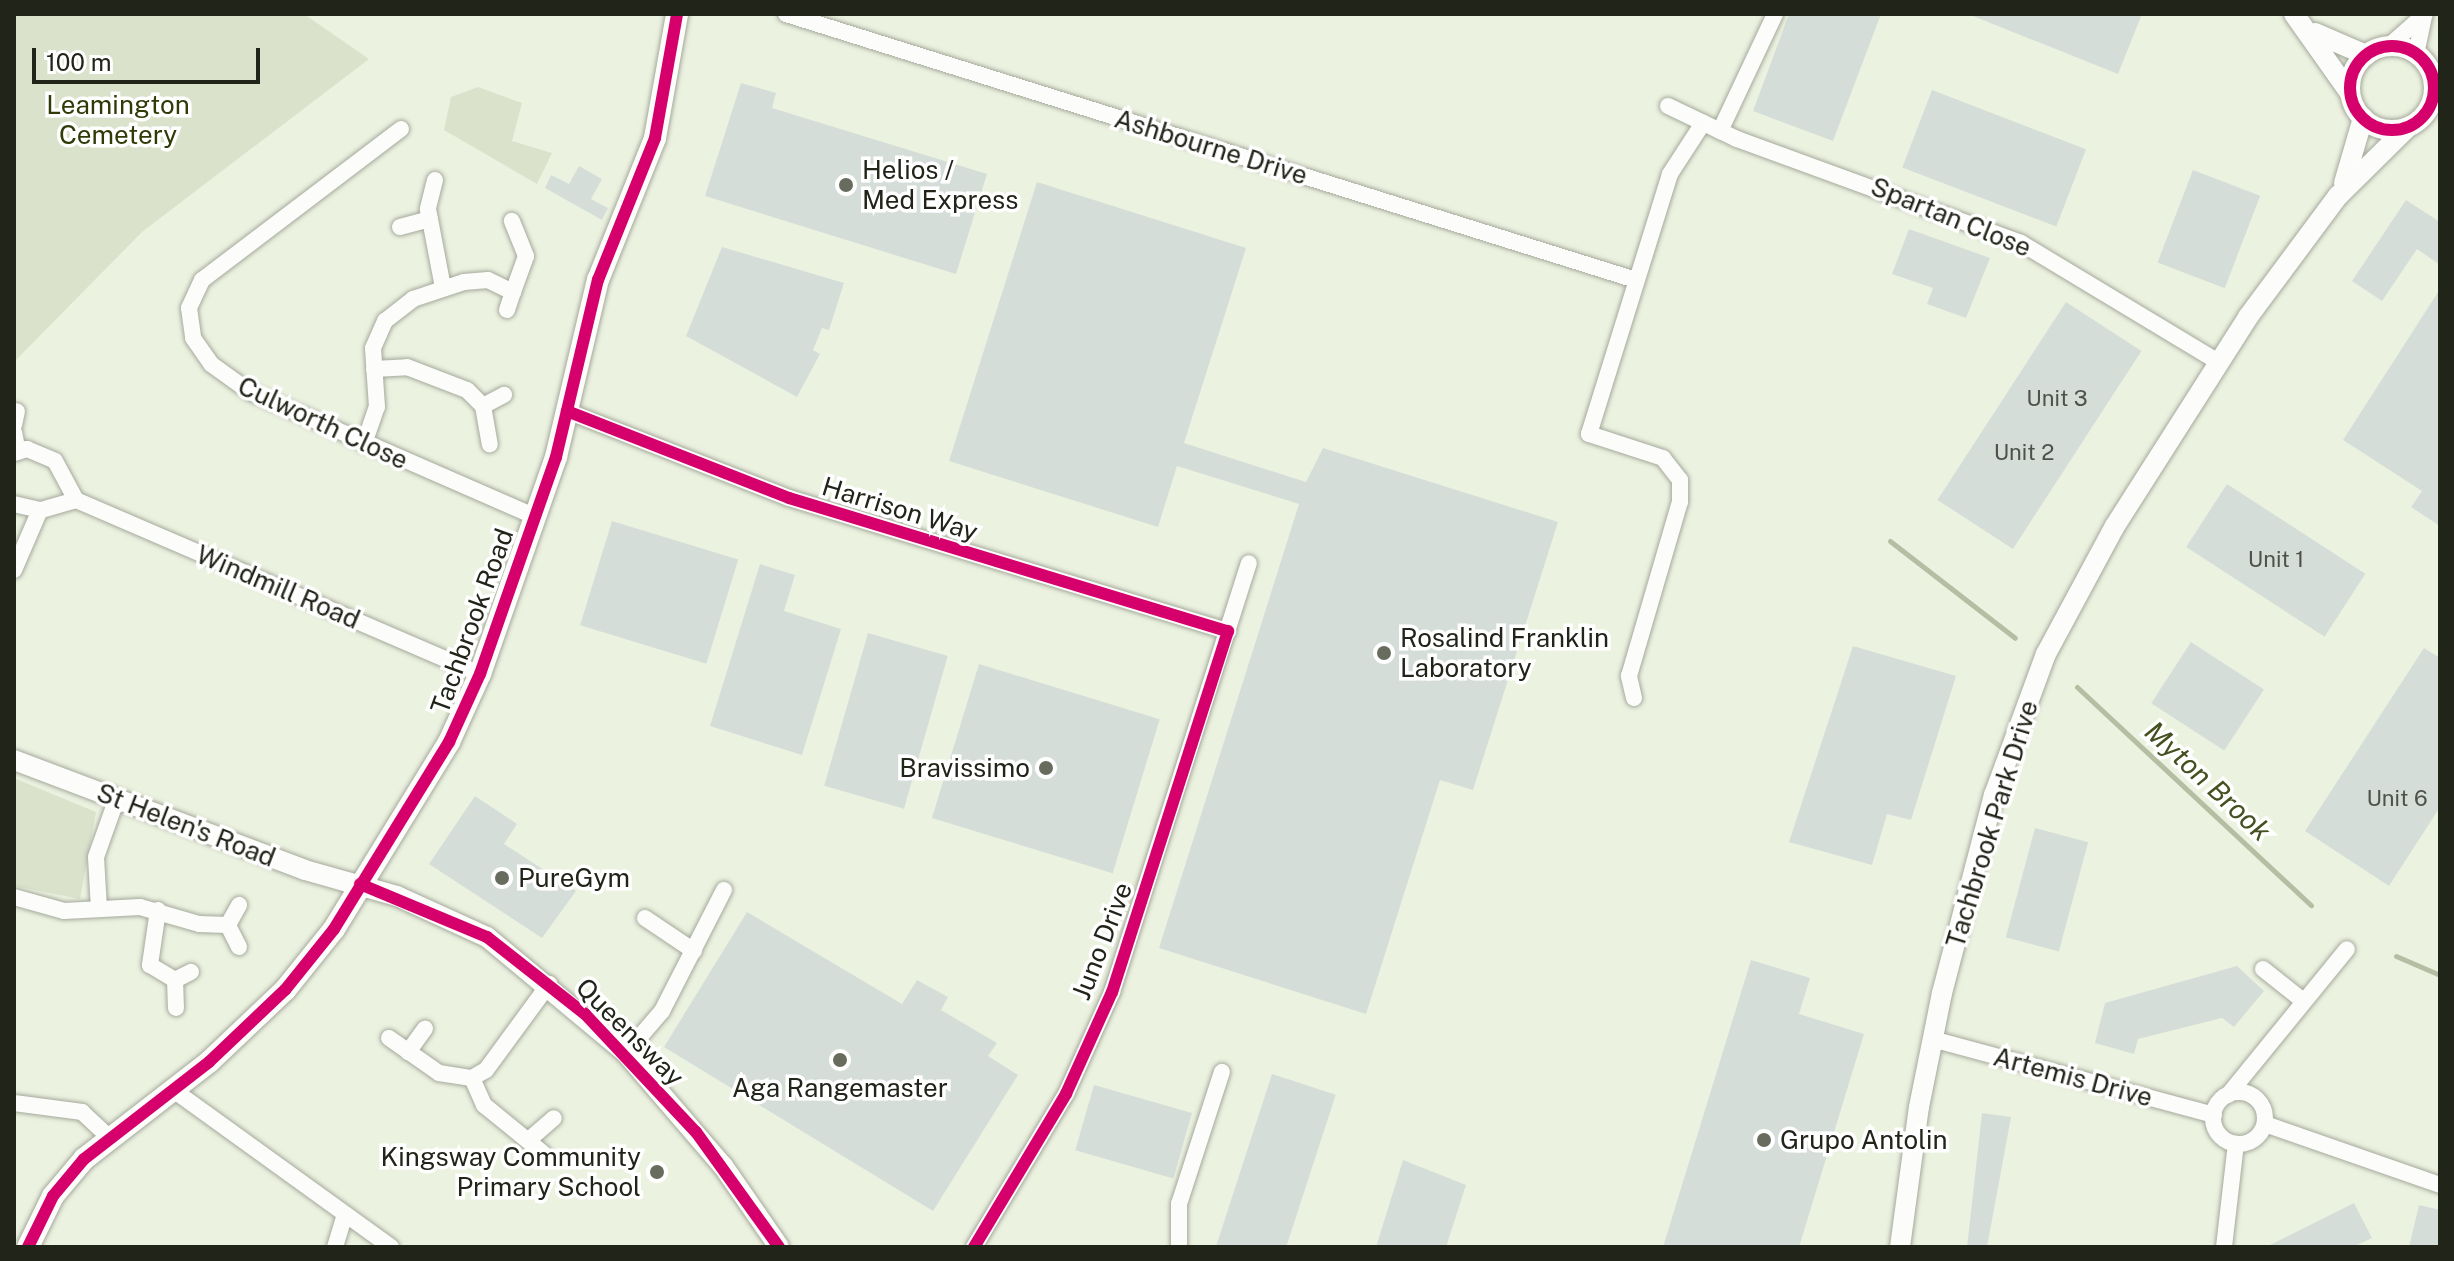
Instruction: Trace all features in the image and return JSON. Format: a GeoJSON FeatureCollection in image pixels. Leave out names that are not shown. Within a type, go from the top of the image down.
{"type":"FeatureCollection","features":[{"type":"Feature","properties":{"kind":"main road","name":"Tachbrook Road"},"geometry":{"type":"LineString","coordinates":[[28,1247],[59,1188],[109,1137],[264,1012],[331,934],[449,742],[480,674],[534,516],[567,411],[598,280],[655,138],[677,14]]}},
{"type":"Feature","properties":{"kind":"street","name":"Ashbourne Drive"},"geometry":{"type":"LineString","coordinates":[[786,14],[1636,280]]}},
{"type":"Feature","properties":{"kind":"street"},"geometry":{"type":"LineString","coordinates":[[1720,131],[1775,14]]}},
{"type":"Feature","properties":{"kind":"street"},"geometry":{"type":"LineString","coordinates":[[2294,14],[2312,31],[2363,118],[2381,129],[2424,120],[2436,81],[2416,54],[2389,46]]}},
{"type":"Feature","properties":{"kind":"street"},"geometry":{"type":"LineString","coordinates":[[2350,93],[2355,68],[2366,55],[2389,46],[2425,15]]}},
{"type":"Feature","properties":{"kind":"street"},"geometry":{"type":"LineString","coordinates":[[2416,54],[2425,15]]}},
{"type":"Feature","properties":{"kind":"street"},"geometry":{"type":"LineString","coordinates":[[2312,31],[2366,55]]}},
{"type":"Feature","properties":{"kind":"street","name":"Spartan Close"},"geometry":{"type":"LineString","coordinates":[[1668,106],[1720,131],[2021,243],[2218,362]]}},
{"type":"Feature","properties":{"kind":"street","name":"Tachbrook Park Drive"},"geometry":{"type":"LineString","coordinates":[[2338,196],[2363,118]]}},
{"type":"Feature","properties":{"kind":"street","name":"Tachbrook Park Drive"},"geometry":{"type":"LineString","coordinates":[[1900,1247],[1932,1039],[1994,795],[2033,684],[2094,560],[2218,362],[2338,196],[2424,120]]}},
{"type":"Feature","properties":{"kind":"street"},"geometry":{"type":"LineString","coordinates":[[1634,698],[1629,676],[1681,488],[1663,458],[1589,434],[1670,174],[1703,123]]}},
{"type":"Feature","properties":{"kind":"street","name":"Culworth Close"},"geometry":{"type":"LineString","coordinates":[[401,129],[214,269],[189,308],[199,351],[229,379],[364,444],[534,516]]}},
{"type":"Feature","properties":{"kind":"street"},"geometry":{"type":"LineString","coordinates":[[435,180],[430,219],[443,288]]}},
{"type":"Feature","properties":{"kind":"street"},"geometry":{"type":"LineString","coordinates":[[400,227],[430,219]]}},
{"type":"Feature","properties":{"kind":"street"},"geometry":{"type":"LineString","coordinates":[[507,310],[526,256],[512,221]]}},
{"type":"Feature","properties":{"kind":"street"},"geometry":{"type":"LineString","coordinates":[[364,444],[377,407],[373,348],[385,321],[404,304],[443,288],[481,279],[513,292]]}},
{"type":"Feature","properties":{"kind":"street"},"geometry":{"type":"LineString","coordinates":[[374,369],[416,369],[467,390],[483,406],[490,444]]}},
{"type":"Feature","properties":{"kind":"street"},"geometry":{"type":"LineString","coordinates":[[483,406],[504,395]]}},
{"type":"Feature","properties":{"kind":"street","name":"Harrison Way"},"geometry":{"type":"LineString","coordinates":[[567,411],[789,498],[1228,631]]}},
{"type":"Feature","properties":{"kind":"street"},"geometry":{"type":"LineString","coordinates":[[14,432],[16,452],[55,461],[76,500],[40,510],[14,504]]}},
{"type":"Feature","properties":{"kind":"street","name":"Windmill Road"},"geometry":{"type":"LineString","coordinates":[[76,500],[480,674]]}},
{"type":"Feature","properties":{"kind":"street"},"geometry":{"type":"LineString","coordinates":[[14,568],[40,510]]}},
{"type":"Feature","properties":{"kind":"street","name":"Juno Drive"},"geometry":{"type":"LineString","coordinates":[[974,1247],[1066,1094],[1112,992],[1249,563]]}},
{"type":"Feature","properties":{"kind":"street","name":"St Helen's Road"},"geometry":{"type":"LineString","coordinates":[[14,760],[321,875],[360,884]]}},
{"type":"Feature","properties":{"kind":"street"},"geometry":{"type":"LineString","coordinates":[[99,909],[96,857],[117,798]]}},
{"type":"Feature","properties":{"kind":"street","name":"Queensway"},"geometry":{"type":"LineString","coordinates":[[360,884],[477,931],[549,984],[626,1053],[723,1166],[779,1247]]}},
{"type":"Feature","properties":{"kind":"street"},"geometry":{"type":"LineString","coordinates":[[626,1053],[657,1020],[724,890]]}},
{"type":"Feature","properties":{"kind":"street"},"geometry":{"type":"LineString","coordinates":[[14,897],[47,909],[158,910],[199,924],[228,925]]}},
{"type":"Feature","properties":{"kind":"street"},"geometry":{"type":"LineString","coordinates":[[228,925],[239,905]]}},
{"type":"Feature","properties":{"kind":"street"},"geometry":{"type":"LineString","coordinates":[[158,910],[148,959],[156,973],[175,980],[191,972]]}},
{"type":"Feature","properties":{"kind":"street"},"geometry":{"type":"LineString","coordinates":[[645,918],[694,951]]}},
{"type":"Feature","properties":{"kind":"street"},"geometry":{"type":"LineString","coordinates":[[228,925],[239,947]]}},
{"type":"Feature","properties":{"kind":"street"},"geometry":{"type":"LineString","coordinates":[[2265,1124],[2250,1142],[2236,1144],[2217,1131],[2214,1115],[2228,1095],[2264,1058],[2302,1000],[2347,949]]}},
{"type":"Feature","properties":{"kind":"street"},"geometry":{"type":"LineString","coordinates":[[2263,969],[2302,1000]]}},
{"type":"Feature","properties":{"kind":"street"},"geometry":{"type":"LineString","coordinates":[[175,980],[176,1008]]}},
{"type":"Feature","properties":{"kind":"street"},"geometry":{"type":"LineString","coordinates":[[389,1038],[439,1073],[472,1078],[486,1070],[549,984]]}},
{"type":"Feature","properties":{"kind":"street"},"geometry":{"type":"LineString","coordinates":[[408,1052],[425,1029]]}},
{"type":"Feature","properties":{"kind":"street","name":"Artemis Drive"},"geometry":{"type":"LineString","coordinates":[[1932,1039],[2214,1115]]}},
{"type":"Feature","properties":{"kind":"street"},"geometry":{"type":"LineString","coordinates":[[2264,1058],[2257,1099],[2265,1124]]}},
{"type":"Feature","properties":{"kind":"street"},"geometry":{"type":"LineString","coordinates":[[1179,1247],[1177,1209],[1222,1072]]}},
{"type":"Feature","properties":{"kind":"street"},"geometry":{"type":"LineString","coordinates":[[472,1078],[484,1105],[531,1138],[544,1154]]}},
{"type":"Feature","properties":{"kind":"street"},"geometry":{"type":"LineString","coordinates":[[172,1089],[391,1247]]}},
{"type":"Feature","properties":{"kind":"street"},"geometry":{"type":"LineString","coordinates":[[2228,1095],[2257,1099]]}},
{"type":"Feature","properties":{"kind":"street"},"geometry":{"type":"LineString","coordinates":[[14,1103],[82,1112],[109,1137]]}},
{"type":"Feature","properties":{"kind":"street"},"geometry":{"type":"LineString","coordinates":[[531,1138],[554,1118]]}},
{"type":"Feature","properties":{"kind":"street"},"geometry":{"type":"LineString","coordinates":[[2265,1124],[2440,1185]]}},
{"type":"Feature","properties":{"kind":"street"},"geometry":{"type":"LineString","coordinates":[[2224,1247],[2236,1144]]}},
{"type":"Feature","properties":{"kind":"street"},"geometry":{"type":"LineString","coordinates":[[335,1247],[345,1214]]}},
{"type":"Feature","properties":{"kind":"green space","name":"Leamington Cemetery"},"geometry":{"type":"Polygon","coordinates":[[[14,14],[304,14],[369,59],[142,232],[14,362],[14,14]]]}},
{"type":"Feature","properties":{"kind":"green space"},"geometry":{"type":"Polygon","coordinates":[[[478,87],[522,103],[512,141],[552,153],[537,184],[444,130],[451,97],[478,87]]]}},
{"type":"Feature","properties":{"kind":"green space"},"geometry":{"type":"Polygon","coordinates":[[[14,778],[96,812],[80,899],[14,886],[14,778]]]}},
{"type":"Feature","properties":{"kind":"building"},"geometry":{"type":"Polygon","coordinates":[[[1789,14],[1881,14],[1833,141],[1753,111],[1789,14]]]}},
{"type":"Feature","properties":{"kind":"building"},"geometry":{"type":"Polygon","coordinates":[[[1968,14],[2142,14],[2118,74],[1968,14]]]}},
{"type":"Feature","properties":{"kind":"building","name":"Helios / Med Express"},"geometry":{"type":"Polygon","coordinates":[[[741,83],[776,93],[772,108],[987,174],[956,274],[705,196],[741,83]]]}},
{"type":"Feature","properties":{"kind":"building"},"geometry":{"type":"Polygon","coordinates":[[[1932,90],[2086,149],[2056,227],[1902,167],[1932,90]]]}},
{"type":"Feature","properties":{"kind":"building"},"geometry":{"type":"Polygon","coordinates":[[[579,166],[602,179],[591,199],[608,208],[602,220],[545,188],[551,175],[569,184],[579,166]]]}},
{"type":"Feature","properties":{"kind":"building"},"geometry":{"type":"Polygon","coordinates":[[[2193,170],[2260,196],[2225,288],[2158,262],[2193,170]]]}},
{"type":"Feature","properties":{"kind":"building","name":"Rosalind Franklin Laboratory"},"geometry":{"type":"Polygon","coordinates":[[[1037,182],[1246,248],[1184,443],[1306,482],[1323,448],[1558,522],[1473,790],[1440,780],[1366,1014],[1159,948],[1299,504],[1177,466],[1158,527],[949,461],[1037,182]]]}},
{"type":"Feature","properties":{"kind":"building"},"geometry":{"type":"Polygon","coordinates":[[[2406,200],[2440,222],[2440,265],[2417,249],[2382,301],[2352,281],[2406,200]]]}},
{"type":"Feature","properties":{"kind":"building"},"geometry":{"type":"Polygon","coordinates":[[[1909,229],[1990,258],[1966,318],[1927,304],[1933,288],[1892,274],[1909,229]]]}},
{"type":"Feature","properties":{"kind":"building"},"geometry":{"type":"Polygon","coordinates":[[[722,247],[844,283],[829,330],[822,328],[813,350],[820,354],[797,397],[686,336],[722,247]]]}},
{"type":"Feature","properties":{"kind":"building"},"geometry":{"type":"Polygon","coordinates":[[[2440,289],[2440,526],[2411,507],[2422,491],[2343,440],[2440,289]]]}},
{"type":"Feature","properties":{"kind":"building"},"geometry":{"type":"Polygon","coordinates":[[[2066,302],[2141,351],[2013,549],[1937,500],[2066,302]]]}},
{"type":"Feature","properties":{"kind":"building"},"geometry":{"type":"Polygon","coordinates":[[[2227,484],[2365,574],[2325,637],[2186,547],[2227,484]]]}},
{"type":"Feature","properties":{"kind":"building"},"geometry":{"type":"Polygon","coordinates":[[[612,521],[738,560],[706,664],[580,625],[612,521]]]}},
{"type":"Feature","properties":{"kind":"building"},"geometry":{"type":"Polygon","coordinates":[[[760,564],[795,575],[784,611],[841,629],[802,755],[710,726],[760,564]]]}},
{"type":"Feature","properties":{"kind":"building"},"geometry":{"type":"Polygon","coordinates":[[[868,633],[948,656],[904,809],[824,786],[868,633]]]}},
{"type":"Feature","properties":{"kind":"building"},"geometry":{"type":"Polygon","coordinates":[[[2191,642],[2264,689],[2224,751],[2151,703],[2191,642]]]}},
{"type":"Feature","properties":{"kind":"building"},"geometry":{"type":"Polygon","coordinates":[[[1853,646],[1956,676],[1911,820],[1887,814],[1872,865],[1789,842],[1853,646]]]}},
{"type":"Feature","properties":{"kind":"building"},"geometry":{"type":"Polygon","coordinates":[[[2424,648],[2440,658],[2440,807],[2389,886],[2305,831],[2424,648]]]}},
{"type":"Feature","properties":{"kind":"building","name":"Bravissimo"},"geometry":{"type":"Polygon","coordinates":[[[979,664],[1160,719],[1113,873],[932,818],[979,664]]]}},
{"type":"Feature","properties":{"kind":"building","name":"PureGym"},"geometry":{"type":"Polygon","coordinates":[[[475,796],[517,824],[504,844],[576,891],[542,938],[429,864],[475,796]]]}},
{"type":"Feature","properties":{"kind":"building"},"geometry":{"type":"Polygon","coordinates":[[[2035,828],[2088,842],[2059,951],[2006,937],[2035,828]]]}},
{"type":"Feature","properties":{"kind":"building","name":"Aga Rangemaster"},"geometry":{"type":"Polygon","coordinates":[[[747,912],[902,1004],[917,980],[948,997],[941,1010],[997,1043],[988,1056],[1018,1075],[933,1211],[664,1047],[747,912]]]}},
{"type":"Feature","properties":{"kind":"building","name":"Grupo Antolin"},"geometry":{"type":"Polygon","coordinates":[[[1751,960],[1810,978],[1799,1014],[1864,1034],[1799,1247],[1663,1247],[1751,960]]]}},
{"type":"Feature","properties":{"kind":"building"},"geometry":{"type":"Polygon","coordinates":[[[2237,966],[2264,991],[2234,1027],[2222,1018],[2138,1039],[2134,1054],[2095,1043],[2105,1003],[2237,966]]]}},
{"type":"Feature","properties":{"kind":"building"},"geometry":{"type":"Polygon","coordinates":[[[1272,1074],[1336,1095],[1286,1247],[1216,1246],[1272,1074]]]}},
{"type":"Feature","properties":{"kind":"building"},"geometry":{"type":"Polygon","coordinates":[[[1094,1085],[1192,1113],[1173,1178],[1075,1150],[1094,1085]]]}},
{"type":"Feature","properties":{"kind":"building"},"geometry":{"type":"Polygon","coordinates":[[[1982,1113],[2011,1117],[1987,1247],[1967,1247],[1982,1113]]]}},
{"type":"Feature","properties":{"kind":"building"},"geometry":{"type":"Polygon","coordinates":[[[1403,1160],[1466,1185],[1446,1247],[1376,1247],[1403,1160]]]}},
{"type":"Feature","properties":{"kind":"building"},"geometry":{"type":"Polygon","coordinates":[[[2354,1203],[2372,1238],[2353,1247],[2266,1247],[2354,1203]]]}},
{"type":"Feature","properties":{"kind":"building"},"geometry":{"type":"Polygon","coordinates":[[[2419,1205],[2440,1210],[2440,1247],[2409,1247],[2419,1205]]]}},
{"type":"Feature","properties":{"kind":"waterway","name":"Myton Brook"},"geometry":{"type":"LineString","coordinates":[[1890,541],[2015,638]]}},
{"type":"Feature","properties":{"kind":"waterway","name":"Myton Brook"},"geometry":{"type":"LineString","coordinates":[[2077,687],[2311,905]]}},
{"type":"Feature","properties":{"kind":"waterway","name":"Myton Brook"},"geometry":{"type":"LineString","coordinates":[[2396,956],[2440,975]]}},
{"type":"Feature","properties":{"kind":"cycle path"},"geometry":{"type":"LineString","coordinates":[[28,1247],[53,1196],[84,1159],[209,1062],[285,990],[334,929],[449,742],[480,674],[556,457],[598,280],[655,138],[677,14]]}},
{"type":"Feature","properties":{"kind":"cycle path"},"geometry":{"type":"LineString","coordinates":[[2392,46],[2415,53],[2427,65],[2434,88],[2427,111],[2415,123],[2392,130],[2369,123],[2357,111],[2350,88],[2357,65],[2369,53],[2392,46]]}},
{"type":"Feature","properties":{"kind":"cycle path"},"geometry":{"type":"LineString","coordinates":[[567,411],[789,498],[1228,631],[1112,992],[1066,1094],[974,1247]]}},
{"type":"Feature","properties":{"kind":"cycle path"},"geometry":{"type":"LineString","coordinates":[[360,884],[487,937],[585,1014],[696,1132],[779,1247]]}},
{"type":"Feature","properties":{"kind":"place","name":"Helios / Med Express"},"geometry":{"type":"Point","coordinates":[846,185]}},
{"type":"Feature","properties":{"kind":"place","name":"Rosalind Franklin Laboratory"},"geometry":{"type":"Point","coordinates":[1384,653]}},
{"type":"Feature","properties":{"kind":"place","name":"Bravissimo"},"geometry":{"type":"Point","coordinates":[1046,768]}},
{"type":"Feature","properties":{"kind":"place","name":"PureGym"},"geometry":{"type":"Point","coordinates":[502,878]}},
{"type":"Feature","properties":{"kind":"place","name":"Aga Rangemaster"},"geometry":{"type":"Point","coordinates":[840,1060]}},
{"type":"Feature","properties":{"kind":"place","name":"Grupo Antolin"},"geometry":{"type":"Point","coordinates":[1764,1140]}},
{"type":"Feature","properties":{"kind":"place","name":"Kingsway Community Primary School"},"geometry":{"type":"Point","coordinates":[657,1172]}}]}
